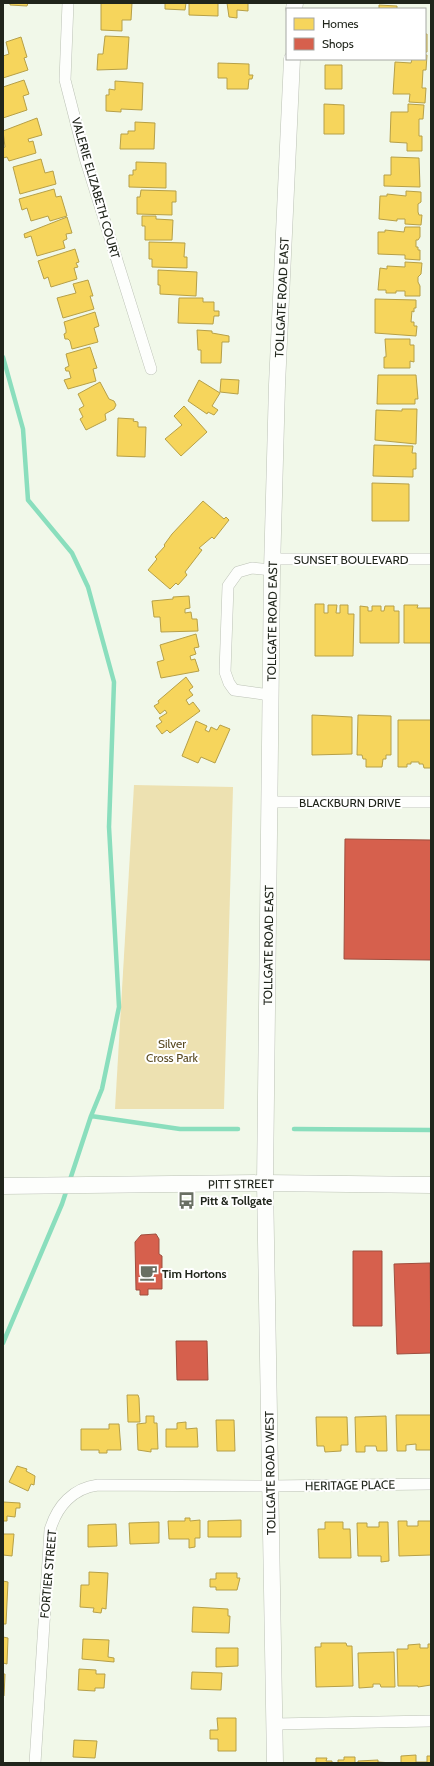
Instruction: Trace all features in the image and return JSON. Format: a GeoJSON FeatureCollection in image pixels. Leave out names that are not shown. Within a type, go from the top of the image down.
{"type":"FeatureCollection","features":[{"type":"Feature","properties":{"kind":"street","name":"VALERIE ELIZABETH COURT"},"geometry":{"type":"LineString","coordinates":[[68,3],[65,80],[84,158],[151,369]]}},
{"type":"Feature","properties":{"kind":"street","name":"TOLLGATE ROAD EAST"},"geometry":{"type":"LineString","coordinates":[[265,1183],[272,564],[277,377],[292,60]]}},
{"type":"Feature","properties":{"kind":"street","name":"SUNSET BOULEVARD"},"geometry":{"type":"LineString","coordinates":[[270,694],[234,690],[229,683],[225,672],[228,586],[238,572],[272,564],[431,559]]}},
{"type":"Feature","properties":{"kind":"street","name":"BLACKBURN DRIVE"},"geometry":{"type":"LineString","coordinates":[[269,802],[431,802]]}},
{"type":"Feature","properties":{"kind":"street","name":"PITT STREET"},"geometry":{"type":"LineString","coordinates":[[3,1186],[265,1183],[431,1185]]}},
{"type":"Feature","properties":{"kind":"street","name":"TOLLGATE ROAD WEST"},"geometry":{"type":"LineString","coordinates":[[265,1183],[275,1763]]}},
{"type":"Feature","properties":{"kind":"street","name":"HERITAGE PLACE"},"geometry":{"type":"LineString","coordinates":[[270,1486],[431,1484]]}},
{"type":"Feature","properties":{"kind":"street","name":"FORTIER STREET"},"geometry":{"type":"LineString","coordinates":[[35,1763],[50,1530],[53,1518],[62,1504],[76,1492],[98,1485],[270,1486]]}},
{"type":"Feature","properties":{"kind":"street"},"geometry":{"type":"LineString","coordinates":[[274,1724],[431,1721]]}},
{"type":"Feature","properties":{"kind":"green space","name":"Silver Cross Park"},"geometry":{"type":"Polygon","coordinates":[[[134,785],[233,787],[224,1109],[115,1109],[134,785]]]}},
{"type":"Feature","properties":{"kind":"building: Homes"},"geometry":{"type":"Polygon","coordinates":[[[10,3],[28,3],[27,6],[10,5],[10,3]]]}},
{"type":"Feature","properties":{"kind":"building: Homes"},"geometry":{"type":"Polygon","coordinates":[[[101,3],[132,3],[131,20],[122,20],[122,31],[101,30],[101,3]]]}},
{"type":"Feature","properties":{"kind":"building: Homes"},"geometry":{"type":"Polygon","coordinates":[[[165,3],[186,3],[185,10],[165,9],[165,3]]]}},
{"type":"Feature","properties":{"kind":"building: Homes"},"geometry":{"type":"Polygon","coordinates":[[[189,3],[218,3],[218,16],[189,15],[189,3]]]}},
{"type":"Feature","properties":{"kind":"building: Homes"},"geometry":{"type":"Polygon","coordinates":[[[227,3],[248,3],[248,11],[237,10],[237,18],[229,17],[227,3]]]}},
{"type":"Feature","properties":{"kind":"building: Homes"},"geometry":{"type":"Polygon","coordinates":[[[379,5],[397,6],[397,8],[379,8],[379,5]]]}},
{"type":"Feature","properties":{"kind":"building: Homes"},"geometry":{"type":"Polygon","coordinates":[[[426,34],[427,34],[426,52],[426,34]]]}},
{"type":"Feature","properties":{"kind":"building: Homes"},"geometry":{"type":"Polygon","coordinates":[[[105,36],[129,37],[127,69],[97,70],[98,54],[103,54],[105,36]]]}},
{"type":"Feature","properties":{"kind":"building: Homes"},"geometry":{"type":"Polygon","coordinates":[[[21,37],[27,57],[24,58],[28,70],[3,78],[3,56],[9,54],[6,42],[21,37]]]}},
{"type":"Feature","properties":{"kind":"building: Homes"},"geometry":{"type":"Polygon","coordinates":[[[427,55],[426,70],[423,70],[422,88],[426,88],[425,103],[409,102],[410,94],[393,94],[395,62],[411,63],[412,60],[426,60],[427,55]]]}},
{"type":"Feature","properties":{"kind":"building: Homes"},"geometry":{"type":"Polygon","coordinates":[[[218,63],[249,64],[249,75],[253,75],[252,79],[249,79],[248,89],[227,89],[227,78],[218,78],[218,63]]]}},
{"type":"Feature","properties":{"kind":"building: Homes"},"geometry":{"type":"Polygon","coordinates":[[[325,65],[342,65],[342,89],[325,89],[325,65]]]}},
{"type":"Feature","properties":{"kind":"building: Homes"},"geometry":{"type":"Polygon","coordinates":[[[24,80],[29,94],[23,96],[27,110],[3,118],[3,87],[24,80]]]}},
{"type":"Feature","properties":{"kind":"building: Homes"},"geometry":{"type":"Polygon","coordinates":[[[115,81],[143,83],[142,110],[121,109],[121,112],[106,111],[106,95],[109,95],[109,89],[115,90],[115,81]]]}},
{"type":"Feature","properties":{"kind":"building: Homes"},"geometry":{"type":"Polygon","coordinates":[[[324,104],[344,105],[344,134],[324,134],[324,104]]]}},
{"type":"Feature","properties":{"kind":"building: Homes"},"geometry":{"type":"Polygon","coordinates":[[[408,104],[424,105],[423,119],[419,119],[419,136],[422,136],[422,151],[407,151],[407,143],[390,142],[391,112],[408,112],[408,104]]]}},
{"type":"Feature","properties":{"kind":"building: Homes"},"geometry":{"type":"Polygon","coordinates":[[[37,118],[42,135],[28,139],[29,142],[33,141],[36,153],[9,161],[7,157],[3,158],[3,148],[5,147],[3,131],[37,118]]]}},
{"type":"Feature","properties":{"kind":"building: Homes"},"geometry":{"type":"Polygon","coordinates":[[[135,122],[155,123],[154,149],[120,149],[121,134],[128,134],[128,131],[135,131],[135,122]]]}},
{"type":"Feature","properties":{"kind":"building: Homes"},"geometry":{"type":"Polygon","coordinates":[[[391,157],[419,158],[420,187],[384,186],[384,175],[391,175],[391,157]]]}},
{"type":"Feature","properties":{"kind":"building: Homes"},"geometry":{"type":"Polygon","coordinates":[[[41,159],[45,173],[53,171],[56,184],[20,194],[13,167],[41,159]]]}},
{"type":"Feature","properties":{"kind":"building: Homes"},"geometry":{"type":"Polygon","coordinates":[[[136,162],[166,163],[166,188],[129,187],[129,175],[133,175],[133,170],[136,170],[136,162]]]}},
{"type":"Feature","properties":{"kind":"building: Homes"},"geometry":{"type":"Polygon","coordinates":[[[54,189],[56,197],[61,196],[67,216],[50,221],[48,216],[31,221],[27,208],[22,210],[19,199],[54,189]]]}},
{"type":"Feature","properties":{"kind":"building: Homes"},"geometry":{"type":"Polygon","coordinates":[[[141,190],[176,191],[176,202],[172,202],[172,215],[137,214],[137,197],[140,197],[141,190]]]}},
{"type":"Feature","properties":{"kind":"building: Homes"},"geometry":{"type":"Polygon","coordinates":[[[406,191],[421,192],[421,202],[418,204],[418,212],[419,215],[422,215],[421,225],[405,224],[405,219],[397,219],[397,221],[379,219],[380,196],[387,196],[387,194],[406,196],[406,191]]]}},
{"type":"Feature","properties":{"kind":"building: Homes"},"geometry":{"type":"Polygon","coordinates":[[[142,216],[156,216],[156,219],[173,220],[172,240],[145,240],[145,226],[142,226],[142,216]]]}},
{"type":"Feature","properties":{"kind":"building: Homes"},"geometry":{"type":"Polygon","coordinates":[[[67,217],[72,233],[66,234],[67,239],[63,241],[65,248],[37,256],[31,236],[25,238],[24,234],[67,217]]]}},
{"type":"Feature","properties":{"kind":"building: Homes"},"geometry":{"type":"Polygon","coordinates":[[[405,227],[420,227],[420,237],[416,240],[416,247],[420,250],[420,260],[405,259],[405,255],[378,254],[378,232],[385,232],[385,230],[404,232],[405,227]]]}},
{"type":"Feature","properties":{"kind":"building: Homes"},"geometry":{"type":"Polygon","coordinates":[[[149,242],[185,243],[184,257],[187,257],[187,268],[152,267],[152,259],[149,259],[149,242]]]}},
{"type":"Feature","properties":{"kind":"building: Homes"},"geometry":{"type":"Polygon","coordinates":[[[75,249],[79,262],[76,263],[78,267],[74,268],[77,279],[51,287],[48,277],[44,279],[38,261],[75,249]]]}},
{"type":"Feature","properties":{"kind":"building: Homes"},"geometry":{"type":"Polygon","coordinates":[[[405,262],[422,263],[421,274],[418,277],[420,296],[405,296],[405,291],[386,293],[386,290],[378,290],[380,268],[387,269],[387,266],[405,267],[405,262]]]}},
{"type":"Feature","properties":{"kind":"building: Homes"},"geometry":{"type":"Polygon","coordinates":[[[158,270],[197,272],[196,296],[160,294],[160,285],[158,285],[158,270]]]}},
{"type":"Feature","properties":{"kind":"building: Homes"},"geometry":{"type":"Polygon","coordinates":[[[88,280],[93,296],[90,296],[94,309],[63,318],[57,298],[76,293],[73,284],[88,280]]]}},
{"type":"Feature","properties":{"kind":"building: Homes"},"geometry":{"type":"Polygon","coordinates":[[[179,298],[203,298],[203,302],[214,302],[214,311],[219,311],[219,316],[214,316],[213,324],[178,323],[179,298]]]}},
{"type":"Feature","properties":{"kind":"building: Homes"},"geometry":{"type":"Polygon","coordinates":[[[375,299],[416,300],[416,308],[414,308],[414,312],[412,311],[411,322],[414,322],[414,326],[417,326],[416,336],[375,333],[375,299]]]}},
{"type":"Feature","properties":{"kind":"building: Homes"},"geometry":{"type":"Polygon","coordinates":[[[95,312],[99,326],[94,328],[98,342],[72,349],[70,341],[65,339],[64,334],[66,333],[66,330],[64,322],[95,312]]]}},
{"type":"Feature","properties":{"kind":"building: Homes"},"geometry":{"type":"Polygon","coordinates":[[[197,330],[212,331],[212,333],[229,336],[229,342],[222,342],[221,363],[201,363],[201,350],[198,350],[197,330]]]}},
{"type":"Feature","properties":{"kind":"building: Homes"},"geometry":{"type":"Polygon","coordinates":[[[385,339],[410,339],[410,345],[414,345],[414,362],[410,361],[410,368],[384,368],[384,357],[386,357],[385,339]]]}},
{"type":"Feature","properties":{"kind":"building: Homes"},"geometry":{"type":"Polygon","coordinates":[[[90,347],[97,368],[93,369],[96,381],[68,389],[64,380],[71,378],[69,371],[66,371],[65,368],[69,366],[66,354],[90,347]]]}},
{"type":"Feature","properties":{"kind":"building: Homes"},"geometry":{"type":"Polygon","coordinates":[[[378,375],[416,375],[418,399],[415,399],[415,404],[377,404],[378,375]]]}},
{"type":"Feature","properties":{"kind":"building: Homes"},"geometry":{"type":"Polygon","coordinates":[[[221,379],[239,380],[238,394],[220,392],[221,379]]]}},
{"type":"Feature","properties":{"kind":"building: Homes"},"geometry":{"type":"Polygon","coordinates":[[[199,380],[220,393],[212,406],[218,410],[214,415],[208,412],[207,414],[188,401],[199,380]]]}},
{"type":"Feature","properties":{"kind":"building: Homes"},"geometry":{"type":"Polygon","coordinates":[[[100,382],[109,399],[114,401],[116,405],[114,409],[105,414],[106,420],[86,430],[80,419],[83,417],[79,409],[84,406],[78,394],[100,382]]]}},
{"type":"Feature","properties":{"kind":"building: Homes"},"geometry":{"type":"Polygon","coordinates":[[[184,406],[207,432],[181,456],[165,439],[182,425],[174,416],[184,406]]]}},
{"type":"Feature","properties":{"kind":"building: Homes"},"geometry":{"type":"Polygon","coordinates":[[[402,409],[417,409],[416,444],[375,440],[376,410],[402,411],[402,409]]]}},
{"type":"Feature","properties":{"kind":"building: Homes"},"geometry":{"type":"Polygon","coordinates":[[[118,418],[134,419],[133,421],[138,422],[138,427],[146,427],[145,457],[117,456],[118,418]]]}},
{"type":"Feature","properties":{"kind":"building: Homes"},"geometry":{"type":"Polygon","coordinates":[[[374,445],[413,446],[412,453],[416,453],[416,469],[413,469],[413,477],[373,476],[374,445]]]}},
{"type":"Feature","properties":{"kind":"building: Homes"},"geometry":{"type":"Polygon","coordinates":[[[372,483],[409,484],[409,521],[372,521],[372,483]]]}},
{"type":"Feature","properties":{"kind":"building: Homes"},"geometry":{"type":"Polygon","coordinates":[[[203,501],[224,519],[226,517],[229,520],[214,539],[212,537],[199,548],[202,550],[185,572],[187,575],[178,585],[176,583],[170,589],[148,570],[157,559],[155,557],[165,546],[164,545],[172,534],[203,501]]]}},
{"type":"Feature","properties":{"kind":"building: Homes"},"geometry":{"type":"Polygon","coordinates":[[[189,596],[190,608],[185,609],[185,613],[191,612],[192,619],[197,619],[198,631],[161,632],[160,617],[154,617],[152,601],[189,596]]]}},
{"type":"Feature","properties":{"kind":"building: Homes"},"geometry":{"type":"Polygon","coordinates":[[[315,604],[324,604],[324,613],[328,613],[328,605],[337,605],[336,613],[340,613],[340,605],[348,605],[348,614],[354,614],[353,656],[315,656],[315,604]]]}},
{"type":"Feature","properties":{"kind":"building: Homes"},"geometry":{"type":"Polygon","coordinates":[[[404,605],[418,605],[417,608],[431,608],[431,643],[404,643],[404,605]]]}},
{"type":"Feature","properties":{"kind":"building: Homes"},"geometry":{"type":"Polygon","coordinates":[[[360,606],[368,607],[368,611],[372,611],[372,606],[381,606],[381,611],[384,611],[385,606],[394,606],[394,611],[399,611],[399,643],[360,643],[360,606]]]}},
{"type":"Feature","properties":{"kind":"building: Homes"},"geometry":{"type":"Polygon","coordinates":[[[196,634],[199,647],[194,648],[196,654],[190,656],[191,660],[195,659],[199,671],[161,678],[157,662],[164,660],[160,645],[196,634]]]}},
{"type":"Feature","properties":{"kind":"building: Homes"},"geometry":{"type":"Polygon","coordinates":[[[186,677],[193,687],[189,690],[193,695],[186,700],[189,705],[193,702],[200,711],[170,733],[167,730],[162,734],[156,726],[162,722],[159,718],[167,713],[165,710],[160,714],[154,706],[186,677]]]}},
{"type":"Feature","properties":{"kind":"building: Homes"},"geometry":{"type":"Polygon","coordinates":[[[312,715],[352,717],[352,754],[312,755],[312,715]]]}},
{"type":"Feature","properties":{"kind":"building: Homes"},"geometry":{"type":"Polygon","coordinates":[[[358,715],[391,716],[391,755],[386,755],[386,759],[383,759],[382,767],[366,767],[366,759],[363,759],[362,755],[357,755],[358,715]]]}},
{"type":"Feature","properties":{"kind":"building: Homes"},"geometry":{"type":"Polygon","coordinates":[[[398,720],[431,720],[431,768],[424,768],[423,764],[419,764],[419,762],[411,762],[411,764],[407,764],[407,767],[398,767],[398,720]]]}},
{"type":"Feature","properties":{"kind":"building: Homes"},"geometry":{"type":"Polygon","coordinates":[[[196,721],[207,726],[205,730],[209,732],[211,727],[217,730],[220,725],[230,729],[215,763],[201,757],[198,763],[182,756],[196,721]]]}},
{"type":"Feature","properties":{"kind":"building: Homes"},"geometry":{"type":"Polygon","coordinates":[[[127,1395],[138,1395],[140,1422],[128,1422],[127,1395]]]}},
{"type":"Feature","properties":{"kind":"building: Homes"},"geometry":{"type":"Polygon","coordinates":[[[396,1415],[431,1415],[431,1450],[416,1450],[416,1444],[406,1445],[406,1451],[397,1451],[396,1415]]]}},
{"type":"Feature","properties":{"kind":"building: Homes"},"geometry":{"type":"Polygon","coordinates":[[[146,1416],[154,1416],[154,1423],[157,1423],[158,1449],[151,1449],[151,1452],[138,1450],[137,1424],[146,1423],[146,1416]]]}},
{"type":"Feature","properties":{"kind":"building: Homes"},"geometry":{"type":"Polygon","coordinates":[[[386,1416],[387,1451],[377,1451],[376,1446],[365,1446],[365,1452],[356,1452],[355,1417],[386,1416]]]}},
{"type":"Feature","properties":{"kind":"building: Homes"},"geometry":{"type":"Polygon","coordinates":[[[316,1417],[347,1417],[348,1445],[341,1445],[341,1451],[325,1452],[324,1446],[317,1446],[316,1417]]]}},
{"type":"Feature","properties":{"kind":"building: Homes"},"geometry":{"type":"Polygon","coordinates":[[[216,1420],[234,1420],[235,1451],[217,1451],[216,1420]]]}},
{"type":"Feature","properties":{"kind":"building: Homes"},"geometry":{"type":"Polygon","coordinates":[[[186,1422],[186,1429],[197,1428],[198,1447],[166,1447],[166,1429],[177,1429],[177,1423],[186,1422]]]}},
{"type":"Feature","properties":{"kind":"building: Homes"},"geometry":{"type":"Polygon","coordinates":[[[109,1424],[119,1424],[121,1450],[107,1450],[107,1453],[99,1453],[99,1450],[81,1450],[81,1429],[109,1429],[109,1424]]]}},
{"type":"Feature","properties":{"kind":"building: Homes"},"geometry":{"type":"Polygon","coordinates":[[[17,1466],[27,1469],[26,1471],[35,1476],[34,1485],[31,1484],[28,1491],[9,1482],[17,1466]]]}},
{"type":"Feature","properties":{"kind":"building: Homes"},"geometry":{"type":"Polygon","coordinates":[[[3,1502],[20,1503],[20,1508],[16,1508],[15,1517],[7,1516],[7,1521],[3,1521],[3,1502]]]}},
{"type":"Feature","properties":{"kind":"building: Homes"},"geometry":{"type":"Polygon","coordinates":[[[185,1518],[190,1518],[190,1521],[200,1520],[200,1538],[195,1538],[195,1547],[189,1548],[189,1539],[169,1539],[168,1521],[185,1521],[185,1518]]]}},
{"type":"Feature","properties":{"kind":"building: Homes"},"geometry":{"type":"Polygon","coordinates":[[[241,1520],[241,1537],[208,1537],[208,1521],[241,1520]]]}},
{"type":"Feature","properties":{"kind":"building: Homes"},"geometry":{"type":"Polygon","coordinates":[[[398,1521],[407,1521],[407,1526],[418,1526],[418,1521],[431,1521],[431,1555],[399,1556],[398,1521]]]}},
{"type":"Feature","properties":{"kind":"building: Homes"},"geometry":{"type":"Polygon","coordinates":[[[159,1522],[159,1543],[130,1544],[129,1523],[159,1522]]]}},
{"type":"Feature","properties":{"kind":"building: Homes"},"geometry":{"type":"Polygon","coordinates":[[[325,1522],[343,1522],[343,1529],[350,1529],[351,1558],[319,1558],[318,1529],[325,1529],[325,1522]]]}},
{"type":"Feature","properties":{"kind":"building: Homes"},"geometry":{"type":"Polygon","coordinates":[[[379,1522],[388,1522],[389,1561],[381,1562],[381,1556],[358,1556],[357,1523],[367,1523],[367,1527],[379,1527],[379,1522]]]}},
{"type":"Feature","properties":{"kind":"building: Homes"},"geometry":{"type":"Polygon","coordinates":[[[116,1524],[117,1546],[88,1547],[88,1525],[116,1524]]]}},
{"type":"Feature","properties":{"kind":"building: Homes"},"geometry":{"type":"Polygon","coordinates":[[[3,1534],[14,1534],[12,1556],[3,1555],[3,1534]]]}},
{"type":"Feature","properties":{"kind":"building: Homes"},"geometry":{"type":"Polygon","coordinates":[[[89,1572],[108,1573],[106,1609],[102,1608],[101,1613],[93,1612],[94,1608],[80,1607],[81,1585],[89,1585],[89,1572]]]}},
{"type":"Feature","properties":{"kind":"building: Homes"},"geometry":{"type":"Polygon","coordinates":[[[216,1573],[237,1573],[237,1578],[240,1578],[237,1590],[216,1590],[216,1587],[210,1587],[210,1579],[216,1579],[216,1573]]]}},
{"type":"Feature","properties":{"kind":"building: Homes"},"geometry":{"type":"Polygon","coordinates":[[[3,1581],[8,1582],[6,1624],[3,1624],[3,1581]]]}},
{"type":"Feature","properties":{"kind":"building: Homes"},"geometry":{"type":"Polygon","coordinates":[[[193,1607],[228,1609],[228,1616],[230,1616],[229,1633],[192,1632],[193,1607]]]}},
{"type":"Feature","properties":{"kind":"building: Homes"},"geometry":{"type":"Polygon","coordinates":[[[3,1637],[8,1638],[7,1664],[3,1663],[3,1637]]]}},
{"type":"Feature","properties":{"kind":"building: Homes"},"geometry":{"type":"Polygon","coordinates":[[[83,1639],[109,1640],[108,1657],[114,1658],[114,1662],[82,1659],[83,1639]]]}},
{"type":"Feature","properties":{"kind":"building: Homes"},"geometry":{"type":"Polygon","coordinates":[[[321,1643],[346,1643],[347,1646],[352,1646],[353,1686],[316,1687],[315,1647],[321,1647],[321,1643]]]}},
{"type":"Feature","properties":{"kind":"building: Homes"},"geometry":{"type":"Polygon","coordinates":[[[420,1644],[420,1648],[428,1648],[428,1644],[431,1644],[431,1685],[418,1687],[398,1686],[397,1649],[408,1649],[408,1645],[420,1644]]]}},
{"type":"Feature","properties":{"kind":"building: Homes"},"geometry":{"type":"Polygon","coordinates":[[[216,1648],[238,1648],[238,1666],[216,1667],[216,1648]]]}},
{"type":"Feature","properties":{"kind":"building: Homes"},"geometry":{"type":"Polygon","coordinates":[[[394,1652],[395,1687],[381,1687],[380,1684],[373,1684],[373,1687],[359,1688],[358,1653],[394,1652]]]}},
{"type":"Feature","properties":{"kind":"building: Homes"},"geometry":{"type":"Polygon","coordinates":[[[79,1669],[96,1670],[96,1674],[105,1674],[104,1688],[95,1688],[95,1691],[78,1690],[79,1669]]]}},
{"type":"Feature","properties":{"kind":"building: Homes"},"geometry":{"type":"Polygon","coordinates":[[[192,1672],[222,1673],[221,1690],[191,1689],[192,1672]]]}},
{"type":"Feature","properties":{"kind":"building: Homes"},"geometry":{"type":"Polygon","coordinates":[[[3,1674],[5,1674],[4,1696],[3,1696],[3,1674]]]}},
{"type":"Feature","properties":{"kind":"building: Homes"},"geometry":{"type":"Polygon","coordinates":[[[217,1718],[236,1718],[236,1751],[218,1751],[218,1739],[210,1739],[210,1730],[218,1730],[217,1718]]]}},
{"type":"Feature","properties":{"kind":"building: Homes"},"geometry":{"type":"Polygon","coordinates":[[[74,1740],[97,1741],[95,1758],[73,1757],[74,1740]]]}},
{"type":"Feature","properties":{"kind":"building: Homes"},"geometry":{"type":"Polygon","coordinates":[[[416,1755],[416,1762],[427,1762],[427,1756],[431,1756],[431,1763],[401,1763],[401,1756],[416,1755]]]}},
{"type":"Feature","properties":{"kind":"building: Homes"},"geometry":{"type":"Polygon","coordinates":[[[344,1757],[355,1757],[355,1763],[338,1763],[338,1760],[344,1760],[344,1757]]]}},
{"type":"Feature","properties":{"kind":"building: Homes"},"geometry":{"type":"Polygon","coordinates":[[[316,1758],[327,1758],[326,1761],[332,1761],[332,1763],[316,1763],[316,1758]]]}},
{"type":"Feature","properties":{"kind":"building: Homes"},"geometry":{"type":"Polygon","coordinates":[[[378,1760],[378,1762],[393,1763],[358,1763],[358,1761],[378,1760]]]}},
{"type":"Feature","properties":{"kind":"building: Shops"},"geometry":{"type":"Polygon","coordinates":[[[345,839],[431,840],[431,960],[344,959],[345,839]]]}},
{"type":"Feature","properties":{"kind":"building: Shops","name":"Tim Hortons"},"geometry":{"type":"Polygon","coordinates":[[[156,1234],[159,1239],[159,1254],[162,1256],[162,1289],[148,1289],[148,1295],[140,1295],[140,1290],[136,1290],[135,1242],[141,1235],[156,1234]]]}},
{"type":"Feature","properties":{"kind":"building: Shops"},"geometry":{"type":"Polygon","coordinates":[[[353,1251],[382,1251],[382,1326],[353,1326],[353,1251]]]}},
{"type":"Feature","properties":{"kind":"building: Shops"},"geometry":{"type":"Polygon","coordinates":[[[430,1263],[431,1353],[397,1354],[394,1264],[430,1263]]]}},
{"type":"Feature","properties":{"kind":"building: Shops"},"geometry":{"type":"Polygon","coordinates":[[[176,1341],[207,1341],[208,1380],[177,1380],[176,1341]]]}},
{"type":"Feature","properties":{"kind":"waterway"},"geometry":{"type":"LineString","coordinates":[[3,357],[23,429],[28,500],[72,553],[88,587],[114,682],[109,827],[119,1007],[102,1089],[91,1116],[62,1204],[3,1343]]}},
{"type":"Feature","properties":{"kind":"waterway"},"geometry":{"type":"LineString","coordinates":[[91,1116],[180,1129],[238,1129]]}},
{"type":"Feature","properties":{"kind":"waterway"},"geometry":{"type":"LineString","coordinates":[[294,1129],[431,1130]]}},
{"type":"Feature","properties":{"kind":"place","name":"Pitt & Tollgate"},"geometry":{"type":"Point","coordinates":[187,1200]}},
{"type":"Feature","properties":{"kind":"place","name":"Tim Hortons"},"geometry":{"type":"Point","coordinates":[149,1273]}}]}
